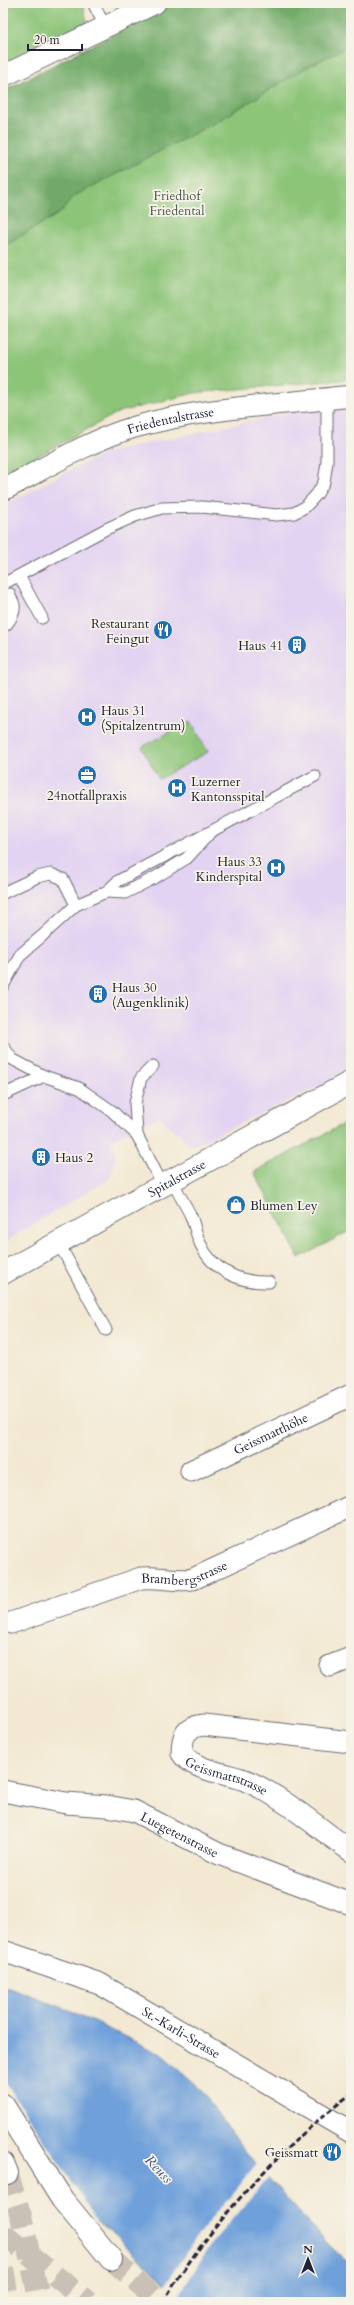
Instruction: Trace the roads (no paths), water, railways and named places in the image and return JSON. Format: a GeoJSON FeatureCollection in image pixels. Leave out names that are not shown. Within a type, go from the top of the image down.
{"type":"FeatureCollection","features":[{"type":"Feature","properties":{"kind":"main road","name":"Spitalstrasse"},"geometry":{"type":"LineString","coordinates":[[3,1273],[166,1182],[351,1082]]}},
{"type":"Feature","properties":{"kind":"main road"},"geometry":{"type":"LineString","coordinates":[[3,2105],[62,2199],[111,2259]]}},
{"type":"Feature","properties":{"kind":"street"},"geometry":{"type":"LineString","coordinates":[[3,76],[155,3]]}},
{"type":"Feature","properties":{"kind":"street","name":"Friedentalstrasse"},"geometry":{"type":"LineString","coordinates":[[3,490],[100,441],[134,427],[194,415],[351,396]]}},
{"type":"Feature","properties":{"kind":"street","name":"Geissmatthöhe"},"geometry":{"type":"LineString","coordinates":[[191,1471],[351,1395]]}},
{"type":"Feature","properties":{"kind":"street","name":"Brambergstrasse"},"geometry":{"type":"LineString","coordinates":[[11,1623],[141,1578],[154,1576],[182,1581],[193,1579],[351,1506]]}},
{"type":"Feature","properties":{"kind":"street"},"geometry":{"type":"LineString","coordinates":[[330,1666],[351,1658]]}},
{"type":"Feature","properties":{"kind":"street","name":"Geissmattstrasse"},"geometry":{"type":"LineString","coordinates":[[351,1742],[204,1725],[189,1729],[183,1735],[182,1753],[190,1763],[249,1782],[270,1794],[351,1851]]}},
{"type":"Feature","properties":{"kind":"street","name":"Luegetenstrasse"},"geometry":{"type":"LineString","coordinates":[[3,1791],[66,1803],[107,1806],[134,1811],[219,1854],[351,1904]]}},
{"type":"Feature","properties":{"kind":"street","name":"St.-Karli-Strasse"},"geometry":{"type":"LineString","coordinates":[[3,1951],[100,1984],[351,2132]]}},
{"type":"Feature","properties":{"kind":"lane"},"geometry":{"type":"LineString","coordinates":[[93,3],[105,26]]}},
{"type":"Feature","properties":{"kind":"lane"},"geometry":{"type":"LineString","coordinates":[[3,584],[106,529],[135,516],[162,508],[202,507],[277,515],[294,514],[305,508],[317,494],[324,482],[327,462],[327,399]]}},
{"type":"Feature","properties":{"kind":"lane"},"geometry":{"type":"LineString","coordinates":[[3,609],[7,607],[6,595],[17,577]]}},
{"type":"Feature","properties":{"kind":"lane"},"geometry":{"type":"LineString","coordinates":[[17,577],[42,618]]}},
{"type":"Feature","properties":{"kind":"lane"},"geometry":{"type":"LineString","coordinates":[[5,621],[10,612],[6,595]]}},
{"type":"Feature","properties":{"kind":"lane"},"geometry":{"type":"LineString","coordinates":[[3,986],[20,955],[76,905],[106,892],[118,881],[315,776]]}},
{"type":"Feature","properties":{"kind":"lane"},"geometry":{"type":"LineString","coordinates":[[3,893],[37,877],[51,874],[63,879],[76,905]]}},
{"type":"Feature","properties":{"kind":"lane"},"geometry":{"type":"LineString","coordinates":[[3,1046],[12,1059],[44,1076],[79,1088],[92,1095],[137,1135],[166,1182],[190,1214],[201,1245],[211,1261],[231,1275],[258,1282],[269,1282]]}},
{"type":"Feature","properties":{"kind":"lane"},"geometry":{"type":"LineString","coordinates":[[137,1135],[137,1097],[141,1078],[153,1066]]}},
{"type":"Feature","properties":{"kind":"lane"},"geometry":{"type":"LineString","coordinates":[[3,1095],[44,1076]]}},
{"type":"Feature","properties":{"kind":"lane"},"geometry":{"type":"LineString","coordinates":[[58,1242],[106,1330]]}},
{"type":"Feature","properties":{"kind":"water","name":"Reuss"},"geometry":{"type":"Polygon","coordinates":[[[3,1986],[69,2010],[161,2054],[198,2086],[246,2153],[328,2244],[351,2266],[351,2302],[183,2302],[114,2234],[53,2186],[3,2157],[3,1986]]]}},
{"type":"Feature","properties":{"kind":"tunnel"},"geometry":{"type":"LineString","coordinates":[[7,2173],[21,2216],[40,2302]]}},
{"type":"Feature","properties":{"kind":"tunnel"},"geometry":{"type":"LineString","coordinates":[[3,2234],[88,2302]]}},
{"type":"Feature","properties":{"kind":"tunnel"},"geometry":{"type":"LineString","coordinates":[[111,2259],[160,2302]]}},
{"type":"Feature","properties":{"kind":"tunnel"},"geometry":{"type":"LineString","coordinates":[[3,2269],[9,2302]]}},
{"type":"Feature","properties":{"kind":"railway"},"geometry":{"type":"LineString","coordinates":[[163,2302],[181,2273],[202,2245],[248,2189],[298,2138],[351,2094]]}},
{"type":"Feature","properties":{"kind":"place","name":"Restaurant Feingut"},"geometry":{"type":"Point","coordinates":[163,630]}},
{"type":"Feature","properties":{"kind":"place","name":"Haus 41"},"geometry":{"type":"Point","coordinates":[297,645]}},
{"type":"Feature","properties":{"kind":"place","name":"Haus 31 (Spitalzentrum)"},"geometry":{"type":"Point","coordinates":[87,717]}},
{"type":"Feature","properties":{"kind":"place","name":"24notfallpraxis"},"geometry":{"type":"Point","coordinates":[87,775]}},
{"type":"Feature","properties":{"kind":"place","name":"Luzerner Kantonsspital"},"geometry":{"type":"Point","coordinates":[177,788]}},
{"type":"Feature","properties":{"kind":"place","name":"Haus 33 Kinderspital"},"geometry":{"type":"Point","coordinates":[276,868]}},
{"type":"Feature","properties":{"kind":"place","name":"Haus 30 (Augenklinik)"},"geometry":{"type":"Point","coordinates":[98,994]}},
{"type":"Feature","properties":{"kind":"place","name":"Haus 2"},"geometry":{"type":"Point","coordinates":[41,1157]}},
{"type":"Feature","properties":{"kind":"place","name":"Blumen Ley"},"geometry":{"type":"Point","coordinates":[236,1205]}},
{"type":"Feature","properties":{"kind":"place","name":"Geissmatt"},"geometry":{"type":"Point","coordinates":[332,2152]}},
{"type":"Feature","properties":{"kind":"park label","name":"Friedhof Friedental"},"geometry":{"type":"Point","coordinates":[177,202]}}]}
